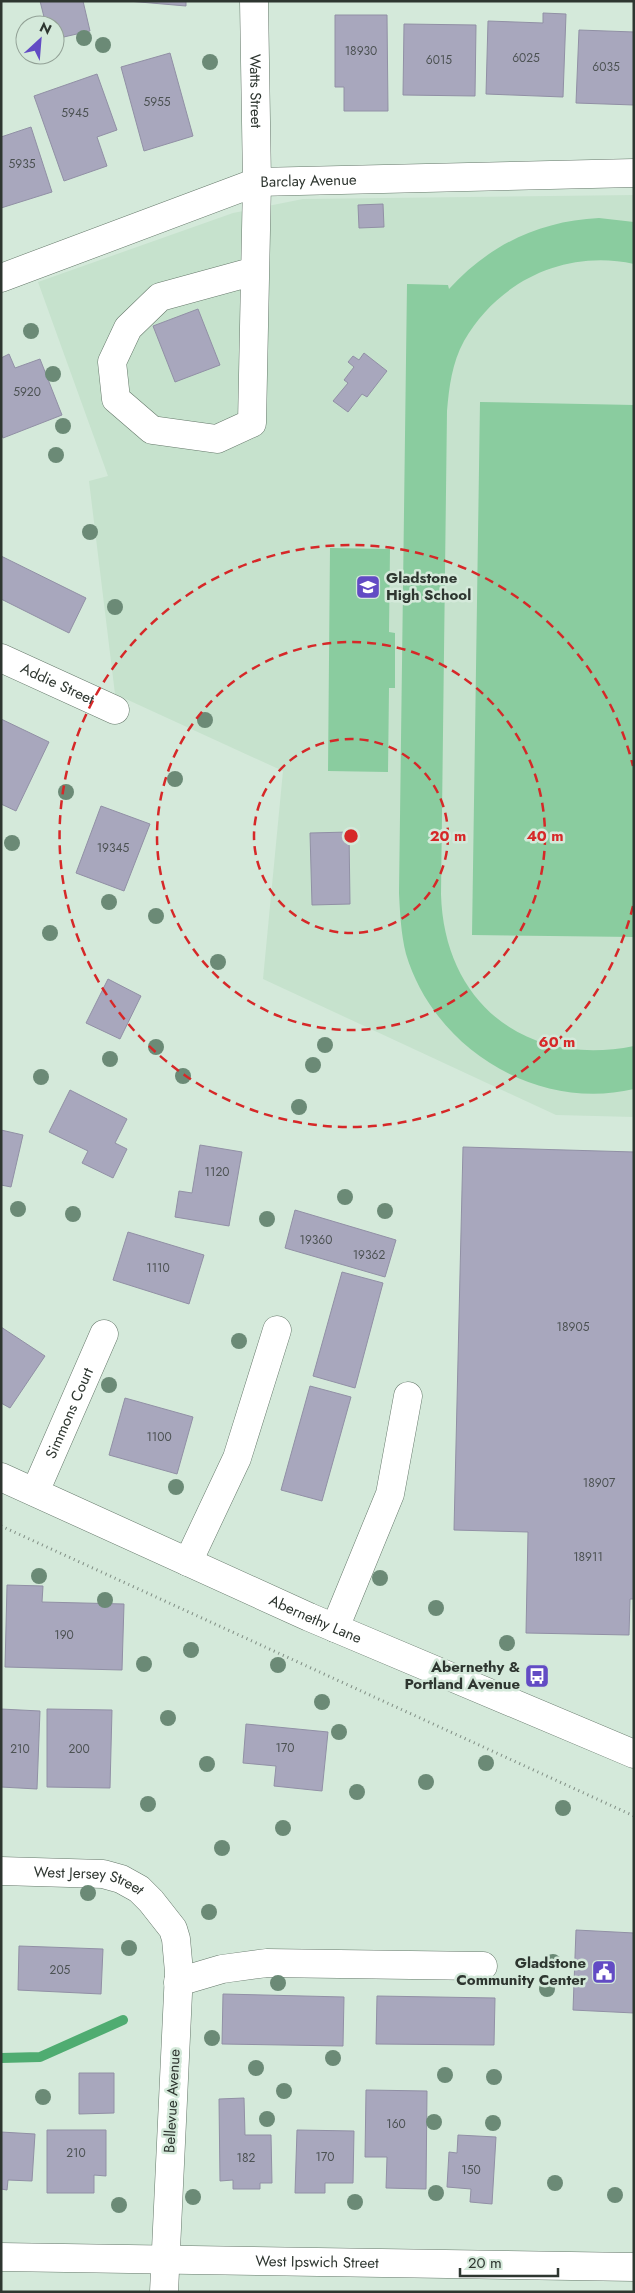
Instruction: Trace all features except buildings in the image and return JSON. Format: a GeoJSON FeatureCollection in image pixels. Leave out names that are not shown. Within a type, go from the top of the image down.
{"type":"FeatureCollection","features":[{"type":"Feature","properties":{"kind":"street","name":"Watts Street"},"geometry":{"type":"LineString","coordinates":[[254,1],[257,182],[252,423],[217,439],[152,430],[116,399],[112,362],[128,328],[160,297],[255,271]]}},
{"type":"Feature","properties":{"kind":"street","name":"Barclay Avenue"},"geometry":{"type":"LineString","coordinates":[[1,278],[257,182],[634,173]]}},
{"type":"Feature","properties":{"kind":"street","name":"Addie Street"},"geometry":{"type":"LineString","coordinates":[[1,658],[115,710]]}},
{"type":"Feature","properties":{"kind":"street"},"geometry":{"type":"LineString","coordinates":[[188,1562],[238,1458],[277,1330]]}},
{"type":"Feature","properties":{"kind":"street","name":"Simmons Court"},"geometry":{"type":"LineString","coordinates":[[35,1492],[104,1334]]}},
{"type":"Feature","properties":{"kind":"street"},"geometry":{"type":"LineString","coordinates":[[335,1628],[390,1494],[408,1396]]}},
{"type":"Feature","properties":{"kind":"street","name":"Abernethy Lane"},"geometry":{"type":"LineString","coordinates":[[1,1477],[335,1628],[634,1754]]}},
{"type":"Feature","properties":{"kind":"street","name":"West Jersey Street"},"geometry":{"type":"LineString","coordinates":[[1,1872],[103,1874],[120,1879],[139,1889],[163,1914]]}},
{"type":"Feature","properties":{"kind":"street","name":"Bellevue Avenue"},"geometry":{"type":"LineString","coordinates":[[163,1914],[173,1929],[176,1940],[178,1982],[164,2292]]}},
{"type":"Feature","properties":{"kind":"street"},"geometry":{"type":"LineString","coordinates":[[178,1982],[222,1969],[267,1963],[484,1966]]}},
{"type":"Feature","properties":{"kind":"street","name":"West Ipswich Street"},"geometry":{"type":"LineString","coordinates":[[1,2257],[634,2267]]}},
{"type":"Feature","properties":{"kind":"path"},"geometry":{"type":"LineString","coordinates":[[1,1526],[634,1816]]}},
{"type":"Feature","properties":{"kind":"shaded area","name":"Gladstone High School"},"geometry":{"type":"Polygon","coordinates":[[[634,195],[634,1117],[556,1115],[263,979],[283,771],[115,694],[89,481],[108,476],[38,282],[233,213],[303,199],[634,195]]]}},
{"type":"Feature","properties":{"kind":"green space"},"geometry":{"type":"Polygon","coordinates":[[[599,218],[634,222],[634,264],[584,261],[559,266],[536,274],[515,286],[495,302],[478,320],[460,349],[452,375],[447,411],[441,894],[446,933],[457,967],[475,996],[498,1020],[527,1037],[559,1047],[595,1050],[634,1046],[634,1089],[597,1094],[561,1091],[526,1081],[494,1065],[465,1044],[440,1018],[420,988],[404,946],[399,893],[407,284],[448,285],[449,289],[464,273],[481,260],[516,238],[556,224],[599,218]]]}},
{"type":"Feature","properties":{"kind":"green space"},"geometry":{"type":"Polygon","coordinates":[[[480,402],[634,405],[634,937],[472,935],[480,402]]]}},
{"type":"Feature","properties":{"kind":"green space"},"geometry":{"type":"Polygon","coordinates":[[[330,548],[390,549],[389,632],[395,633],[395,688],[389,688],[388,772],[328,771],[330,548]]]}},
{"type":"Feature","properties":{"kind":"waterway"},"geometry":{"type":"LineString","coordinates":[[1,2058],[40,2057],[123,2020]]}},
{"type":"Feature","properties":{"kind":"place","name":"Gladstone High School"},"geometry":{"type":"Point","coordinates":[368,587]}},
{"type":"Feature","properties":{"kind":"place","name":"Abernethy & Portland Avenue"},"geometry":{"type":"Point","coordinates":[537,1676]}},
{"type":"Feature","properties":{"kind":"place","name":"Gladstone Community Center"},"geometry":{"type":"Point","coordinates":[604,1972]}}]}
